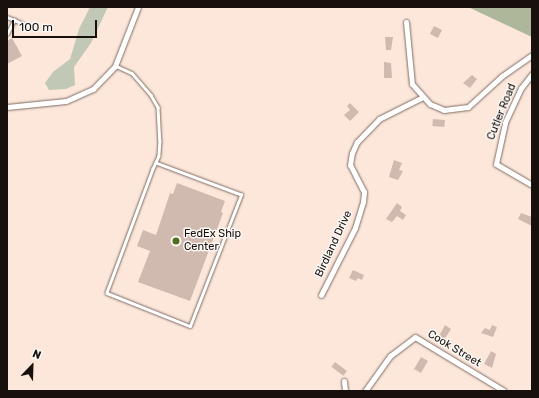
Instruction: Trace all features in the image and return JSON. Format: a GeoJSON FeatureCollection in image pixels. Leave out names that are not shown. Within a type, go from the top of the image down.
{"type":"FeatureCollection","features":[{"type":"Feature","properties":{"kind":"street"},"geometry":{"type":"LineString","coordinates":[[7,107],[53,104],[83,96],[93,89],[115,66],[138,7]]}},
{"type":"Feature","properties":{"kind":"street","name":"Cutler Road"},"geometry":{"type":"LineString","coordinates":[[406,22],[410,78],[423,97],[444,110],[462,109],[502,76],[532,55]]}},
{"type":"Feature","properties":{"kind":"street","name":"Cutler Road"},"geometry":{"type":"LineString","coordinates":[[532,74],[521,88],[505,123],[496,160],[496,164],[504,170],[532,185]]}},
{"type":"Feature","properties":{"kind":"street","name":"Birdland Drive"},"geometry":{"type":"LineString","coordinates":[[320,295],[353,233],[363,202],[364,192],[350,165],[352,153],[357,142],[379,119],[423,97]]}},
{"type":"Feature","properties":{"kind":"street","name":"Cook Street"},"geometry":{"type":"LineString","coordinates":[[365,391],[390,356],[416,338],[504,391]]}},
{"type":"Feature","properties":{"kind":"street"},"geometry":{"type":"LineString","coordinates":[[344,381],[345,391]]}},
{"type":"Feature","properties":{"kind":"lane"},"geometry":{"type":"LineString","coordinates":[[7,17],[31,27]]}},
{"type":"Feature","properties":{"kind":"lane"},"geometry":{"type":"LineString","coordinates":[[7,34],[14,20]]}},
{"type":"Feature","properties":{"kind":"lane"},"geometry":{"type":"LineString","coordinates":[[115,66],[132,73],[143,83],[158,107],[160,129],[156,163],[107,293],[190,326],[242,195],[156,163]]}},
{"type":"Feature","properties":{"kind":"green space"},"geometry":{"type":"Polygon","coordinates":[[[90,7],[108,7],[91,43],[74,67],[75,85],[66,89],[49,90],[45,83],[53,72],[70,59],[79,29],[90,7]]]}},
{"type":"Feature","properties":{"kind":"green space"},"geometry":{"type":"Polygon","coordinates":[[[468,7],[532,7],[532,37],[468,7]]]}},
{"type":"Feature","properties":{"kind":"building"},"geometry":{"type":"Polygon","coordinates":[[[434,26],[442,30],[438,38],[430,34],[434,26]]]}},
{"type":"Feature","properties":{"kind":"building"},"geometry":{"type":"Polygon","coordinates":[[[385,37],[393,37],[391,50],[386,50],[385,37]]]}},
{"type":"Feature","properties":{"kind":"building"},"geometry":{"type":"Polygon","coordinates":[[[12,38],[22,56],[7,64],[7,41],[12,38]]]}},
{"type":"Feature","properties":{"kind":"building"},"geometry":{"type":"Polygon","coordinates":[[[384,62],[391,63],[392,78],[384,78],[384,62]]]}},
{"type":"Feature","properties":{"kind":"building"},"geometry":{"type":"Polygon","coordinates":[[[472,75],[477,79],[470,88],[463,83],[472,75]]]}},
{"type":"Feature","properties":{"kind":"building"},"geometry":{"type":"Polygon","coordinates":[[[350,103],[359,112],[350,121],[344,115],[350,110],[347,106],[350,103]]]}},
{"type":"Feature","properties":{"kind":"building"},"geometry":{"type":"Polygon","coordinates":[[[433,119],[445,120],[444,127],[432,126],[433,119]]]}},
{"type":"Feature","properties":{"kind":"building"},"geometry":{"type":"Polygon","coordinates":[[[394,160],[402,163],[399,170],[403,171],[398,180],[389,177],[394,160]]]}},
{"type":"Feature","properties":{"kind":"building","name":"FedEx Ship Center"},"geometry":{"type":"Polygon","coordinates":[[[177,183],[225,201],[221,212],[223,213],[190,301],[138,282],[150,251],[137,246],[143,230],[156,235],[170,193],[173,194],[177,183]]]}},
{"type":"Feature","properties":{"kind":"building"},"geometry":{"type":"Polygon","coordinates":[[[397,203],[402,207],[400,211],[406,215],[403,220],[397,216],[392,222],[386,219],[397,203]]]}},
{"type":"Feature","properties":{"kind":"building"},"geometry":{"type":"Polygon","coordinates":[[[521,213],[532,217],[532,226],[518,219],[521,213]]]}},
{"type":"Feature","properties":{"kind":"building"},"geometry":{"type":"Polygon","coordinates":[[[353,270],[364,275],[362,280],[358,278],[356,281],[349,278],[353,270]]]}},
{"type":"Feature","properties":{"kind":"building"},"geometry":{"type":"Polygon","coordinates":[[[445,325],[451,329],[444,340],[439,336],[445,325]]]}},
{"type":"Feature","properties":{"kind":"building"},"geometry":{"type":"Polygon","coordinates":[[[492,325],[497,327],[493,337],[481,333],[485,328],[490,330],[492,325]]]}},
{"type":"Feature","properties":{"kind":"building"},"geometry":{"type":"Polygon","coordinates":[[[491,351],[496,354],[492,368],[484,364],[491,351]]]}},
{"type":"Feature","properties":{"kind":"building"},"geometry":{"type":"Polygon","coordinates":[[[421,357],[428,361],[421,373],[414,369],[421,357]]]}},
{"type":"Feature","properties":{"kind":"building"},"geometry":{"type":"Polygon","coordinates":[[[335,362],[347,371],[343,376],[331,367],[335,362]]]}},
{"type":"Feature","properties":{"kind":"place","name":"FedEx Ship Center"},"geometry":{"type":"Point","coordinates":[176,241]}}]}
